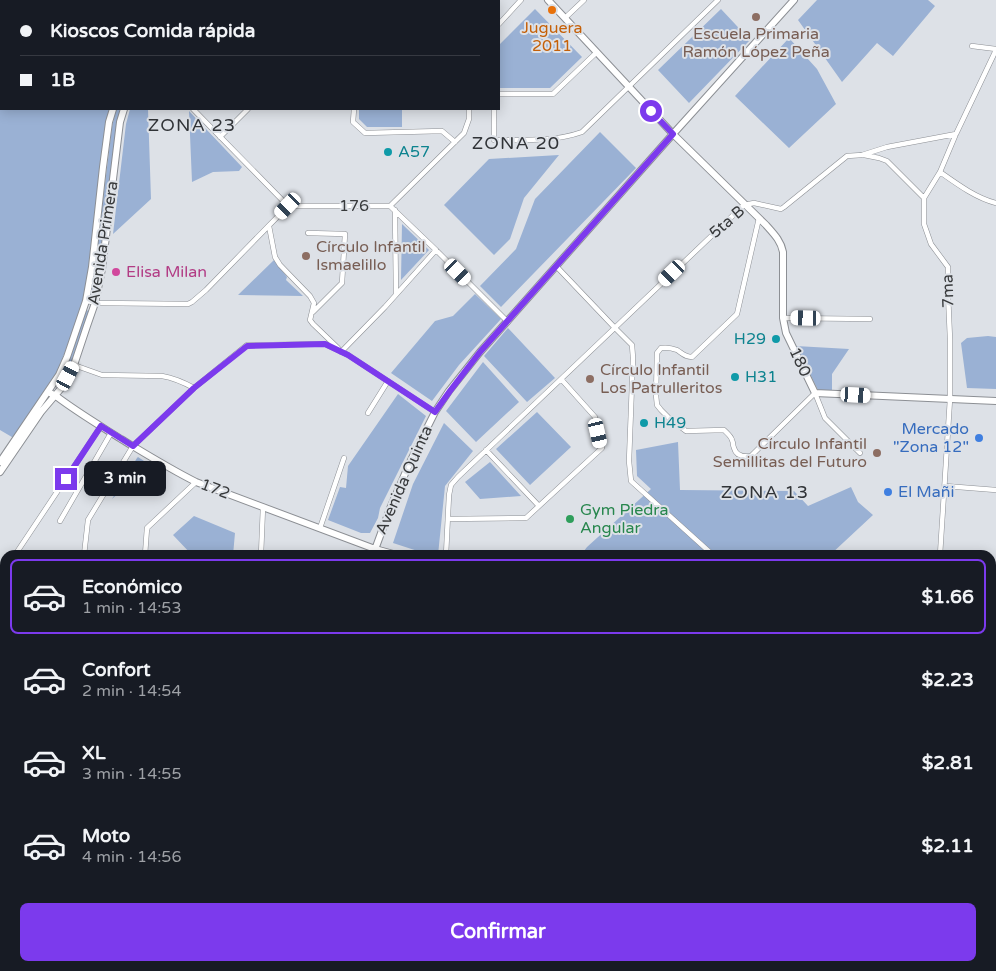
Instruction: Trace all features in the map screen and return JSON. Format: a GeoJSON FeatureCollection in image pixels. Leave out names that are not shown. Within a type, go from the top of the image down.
{"type":"FeatureCollection","features":[{"type":"Feature","properties":{"kind":"street"},"geometry":{"type":"LineString","coordinates":[[500,23],[521,0]]}},
{"type":"Feature","properties":{"kind":"street","name":"180"},"geometry":{"type":"LineString","coordinates":[[548,0],[673,134],[759,218],[782,245],[783,318],[786,333],[815,393],[996,401]]}},
{"type":"Feature","properties":{"kind":"street"},"geometry":{"type":"LineString","coordinates":[[565,18],[584,0]]}},
{"type":"Feature","properties":{"kind":"street"},"geometry":{"type":"LineString","coordinates":[[494,110],[494,140],[558,139],[582,132],[718,0]]}},
{"type":"Feature","properties":{"kind":"street","name":"Avenida Quinta"},"geometry":{"type":"LineString","coordinates":[[375,550],[403,478],[435,412],[450,391],[480,352],[794,0]]}},
{"type":"Feature","properties":{"kind":"street"},"geometry":{"type":"LineString","coordinates":[[862,155],[887,161],[924,198],[940,172],[996,50],[972,46]]}},
{"type":"Feature","properties":{"kind":"street"},"geometry":{"type":"LineString","coordinates":[[500,94],[553,94],[597,52]]}},
{"type":"Feature","properties":{"kind":"street","name":"Avenida Primera"},"geometry":{"type":"LineString","coordinates":[[0,462],[59,375],[86,302],[112,110]]}},
{"type":"Feature","properties":{"kind":"street","name":"Avenida Primera"},"geometry":{"type":"LineString","coordinates":[[0,472],[41,412],[63,386],[74,365],[95,303],[102,269],[120,122],[124,110]]}},
{"type":"Feature","properties":{"kind":"street"},"geometry":{"type":"LineString","coordinates":[[86,302],[188,304],[206,290],[288,206],[194,110]]}},
{"type":"Feature","properties":{"kind":"street"},"geometry":{"type":"LineString","coordinates":[[220,137],[247,110]]}},
{"type":"Feature","properties":{"kind":"street"},"geometry":{"type":"LineString","coordinates":[[354,110],[353,122],[364,133],[442,131],[455,142]]}},
{"type":"Feature","properties":{"kind":"street"},"geometry":{"type":"LineString","coordinates":[[390,206],[464,133],[469,119],[469,110]]}},
{"type":"Feature","properties":{"kind":"street","name":"5ta B"},"geometry":{"type":"LineString","coordinates":[[446,550],[451,485],[744,205],[754,203],[784,208],[846,156],[862,155],[887,147],[956,134]]}},
{"type":"Feature","properties":{"kind":"street"},"geometry":{"type":"LineString","coordinates":[[940,172],[987,201],[996,203]]}},
{"type":"Feature","properties":{"kind":"street","name":"7ma"},"geometry":{"type":"LineString","coordinates":[[924,198],[924,224],[931,244],[948,267],[950,399],[940,550]]}},
{"type":"Feature","properties":{"kind":"street","name":"176"},"geometry":{"type":"LineString","coordinates":[[288,206],[390,206],[508,322]]}},
{"type":"Feature","properties":{"kind":"street"},"geometry":{"type":"LineString","coordinates":[[395,210],[396,294]]}},
{"type":"Feature","properties":{"kind":"street"},"geometry":{"type":"LineString","coordinates":[[759,218],[737,314],[692,357],[686,357],[677,350],[668,347],[661,348],[657,353],[657,405],[670,419],[686,431],[724,430],[731,438],[736,453],[746,457],[751,456],[815,393],[825,418],[860,453]]}},
{"type":"Feature","properties":{"kind":"street"},"geometry":{"type":"LineString","coordinates":[[269,226],[275,257],[314,303],[310,320],[341,352]]}},
{"type":"Feature","properties":{"kind":"street"},"geometry":{"type":"LineString","coordinates":[[308,233],[344,234],[342,283],[313,312]]}},
{"type":"Feature","properties":{"kind":"street"},"geometry":{"type":"LineString","coordinates":[[341,352],[385,307],[436,250]]}},
{"type":"Feature","properties":{"kind":"street"},"geometry":{"type":"LineString","coordinates":[[556,266],[632,345],[629,461],[631,481],[707,550]]}},
{"type":"Feature","properties":{"kind":"street"},"geometry":{"type":"LineString","coordinates":[[783,318],[870,320]]}},
{"type":"Feature","properties":{"kind":"street"},"geometry":{"type":"LineString","coordinates":[[85,550],[88,520],[133,446],[194,388],[247,346],[325,344],[388,381],[435,412]]}},
{"type":"Feature","properties":{"kind":"street"},"geometry":{"type":"LineString","coordinates":[[74,365],[102,375],[171,377],[194,388]]}},
{"type":"Feature","properties":{"kind":"street"},"geometry":{"type":"LineString","coordinates":[[448,519],[526,518],[602,448],[595,417],[561,379]]}},
{"type":"Feature","properties":{"kind":"street"},"geometry":{"type":"LineString","coordinates":[[368,413],[388,381]]}},
{"type":"Feature","properties":{"kind":"street","name":"172"},"geometry":{"type":"LineString","coordinates":[[48,392],[111,433],[196,482],[320,528],[370,550]]}},
{"type":"Feature","properties":{"kind":"street"},"geometry":{"type":"LineString","coordinates":[[18,550],[101,426]]}},
{"type":"Feature","properties":{"kind":"street"},"geometry":{"type":"LineString","coordinates":[[60,521],[111,433]]}},
{"type":"Feature","properties":{"kind":"street"},"geometry":{"type":"LineString","coordinates":[[486,450],[539,506]]}},
{"type":"Feature","properties":{"kind":"street"},"geometry":{"type":"LineString","coordinates":[[320,528],[344,458]]}},
{"type":"Feature","properties":{"kind":"street"},"geometry":{"type":"LineString","coordinates":[[146,550],[148,528],[196,482]]}},
{"type":"Feature","properties":{"kind":"street"},"geometry":{"type":"LineString","coordinates":[[944,486],[996,490]]}},
{"type":"Feature","properties":{"kind":"street"},"geometry":{"type":"LineString","coordinates":[[261,550],[263,508]]}},
{"type":"Feature","properties":{"kind":"shaded area"},"geometry":{"type":"Polygon","coordinates":[[[817,0],[928,0],[935,6],[893,56],[877,43],[842,82],[798,20],[817,0]]]}},
{"type":"Feature","properties":{"kind":"shaded area"},"geometry":{"type":"Polygon","coordinates":[[[535,9],[582,57],[550,88],[500,88],[500,44],[535,9]]]}},
{"type":"Feature","properties":{"kind":"shaded area"},"geometry":{"type":"Polygon","coordinates":[[[721,9],[750,40],[689,103],[658,70],[721,9]]]}},
{"type":"Feature","properties":{"kind":"shaded area"},"geometry":{"type":"Polygon","coordinates":[[[789,38],[817,69],[836,104],[789,148],[735,96],[789,38]]]}},
{"type":"Feature","properties":{"kind":"shaded area"},"geometry":{"type":"Polygon","coordinates":[[[0,110],[111,110],[89,283],[74,329],[54,380],[17,440],[0,430],[0,110]]]}},
{"type":"Feature","properties":{"kind":"shaded area"},"geometry":{"type":"Polygon","coordinates":[[[116,110],[120,110],[116,127],[104,233],[92,296],[97,266],[98,240],[116,110]]]}},
{"type":"Feature","properties":{"kind":"shaded area"},"geometry":{"type":"Polygon","coordinates":[[[130,110],[148,110],[151,199],[113,234],[126,124],[130,110]]]}},
{"type":"Feature","properties":{"kind":"shaded area"},"geometry":{"type":"Polygon","coordinates":[[[359,110],[402,110],[402,127],[367,127],[359,119],[359,110]]]}},
{"type":"Feature","properties":{"kind":"shaded area"},"geometry":{"type":"Polygon","coordinates":[[[189,111],[242,167],[239,171],[213,172],[192,182],[189,111]]]}},
{"type":"Feature","properties":{"kind":"shaded area"},"geometry":{"type":"Polygon","coordinates":[[[600,132],[636,168],[501,307],[480,286],[516,249],[535,199],[600,132]]]}},
{"type":"Feature","properties":{"kind":"shaded area"},"geometry":{"type":"Polygon","coordinates":[[[559,155],[524,198],[510,239],[494,255],[444,205],[489,159],[559,155]]]}},
{"type":"Feature","properties":{"kind":"shaded area"},"geometry":{"type":"Polygon","coordinates":[[[402,224],[429,250],[401,280],[402,224]]]}},
{"type":"Feature","properties":{"kind":"shaded area"},"geometry":{"type":"Polygon","coordinates":[[[274,260],[287,277],[286,280],[303,296],[238,295],[274,260]]]}},
{"type":"Feature","properties":{"kind":"shaded area"},"geometry":{"type":"Polygon","coordinates":[[[475,294],[501,319],[459,365],[432,401],[391,373],[435,321],[453,316],[475,294]]]}},
{"type":"Feature","properties":{"kind":"shaded area"},"geometry":{"type":"Polygon","coordinates":[[[86,310],[89,311],[73,359],[60,386],[57,387],[68,363],[86,310]]]}},
{"type":"Feature","properties":{"kind":"shaded area"},"geometry":{"type":"Polygon","coordinates":[[[508,328],[555,378],[527,402],[484,356],[508,328]]]}},
{"type":"Feature","properties":{"kind":"shaded area"},"geometry":{"type":"Polygon","coordinates":[[[996,337],[996,389],[967,388],[961,343],[967,338],[996,337]]]}},
{"type":"Feature","properties":{"kind":"shaded area"},"geometry":{"type":"Polygon","coordinates":[[[796,346],[849,349],[832,374],[832,390],[818,390],[796,346]]]}},
{"type":"Feature","properties":{"kind":"shaded area"},"geometry":{"type":"Polygon","coordinates":[[[483,362],[519,402],[476,442],[446,411],[483,362]]]}},
{"type":"Feature","properties":{"kind":"shaded area"},"geometry":{"type":"Polygon","coordinates":[[[398,394],[426,416],[380,508],[378,518],[370,533],[361,533],[328,520],[340,487],[346,488],[348,466],[398,394]]]}},
{"type":"Feature","properties":{"kind":"shaded area"},"geometry":{"type":"Polygon","coordinates":[[[537,412],[571,447],[530,485],[496,449],[537,412]]]}},
{"type":"Feature","properties":{"kind":"shaded area"},"geometry":{"type":"Polygon","coordinates":[[[444,423],[473,451],[445,486],[439,550],[415,550],[393,543],[413,484],[444,423]]]}},
{"type":"Feature","properties":{"kind":"shaded area"},"geometry":{"type":"Polygon","coordinates":[[[678,442],[680,490],[794,491],[808,506],[851,487],[858,502],[873,515],[835,550],[585,550],[651,489],[637,476],[636,450],[678,442]]]}},
{"type":"Feature","properties":{"kind":"shaded area"},"geometry":{"type":"Polygon","coordinates":[[[137,458],[150,465],[112,499],[137,458]]]}},
{"type":"Feature","properties":{"kind":"shaded area"},"geometry":{"type":"Polygon","coordinates":[[[490,462],[521,496],[480,499],[465,482],[490,462]]]}},
{"type":"Feature","properties":{"kind":"shaded area"},"geometry":{"type":"Polygon","coordinates":[[[194,516],[235,533],[233,550],[187,550],[173,535],[194,516]]]}},
{"type":"Feature","properties":{"kind":"place","name":"Juguera 2011"},"geometry":{"type":"Point","coordinates":[552,10]}},
{"type":"Feature","properties":{"kind":"place","name":"Escuela Primaria Ramón López Peña"},"geometry":{"type":"Point","coordinates":[756,17]}},
{"type":"Feature","properties":{"kind":"place","name":"A57"},"geometry":{"type":"Point","coordinates":[388,152]}},
{"type":"Feature","properties":{"kind":"place","name":"Círculo Infantil Ismaelillo"},"geometry":{"type":"Point","coordinates":[306,256]}},
{"type":"Feature","properties":{"kind":"place","name":"Elisa Milan"},"geometry":{"type":"Point","coordinates":[116,272]}},
{"type":"Feature","properties":{"kind":"place","name":"H29"},"geometry":{"type":"Point","coordinates":[776,339]}},
{"type":"Feature","properties":{"kind":"place","name":"H31"},"geometry":{"type":"Point","coordinates":[735,377]}},
{"type":"Feature","properties":{"kind":"place","name":"Círculo Infantil Los Patrulleritos"},"geometry":{"type":"Point","coordinates":[590,379]}},
{"type":"Feature","properties":{"kind":"place","name":"H49"},"geometry":{"type":"Point","coordinates":[644,423]}},
{"type":"Feature","properties":{"kind":"place","name":"Mercado \"Zona 12\""},"geometry":{"type":"Point","coordinates":[979,438]}},
{"type":"Feature","properties":{"kind":"place","name":"Círculo Infantil Semillitas del Futuro"},"geometry":{"type":"Point","coordinates":[877,453]}},
{"type":"Feature","properties":{"kind":"place","name":"El Mañi"},"geometry":{"type":"Point","coordinates":[888,492]}},
{"type":"Feature","properties":{"kind":"place","name":"Gym Piedra Angular"},"geometry":{"type":"Point","coordinates":[570,519]}},
{"type":"Feature","properties":{"kind":"district","name":"ZONA 23"},"geometry":{"type":"Point","coordinates":[192,125]}},
{"type":"Feature","properties":{"kind":"district","name":"ZONA 20"},"geometry":{"type":"Point","coordinates":[516,143]}},
{"type":"Feature","properties":{"kind":"district","name":"ZONA 13"},"geometry":{"type":"Point","coordinates":[765,492]}},
{"type":"Feature","properties":{"kind":"route"},"geometry":{"type":"LineString","coordinates":[[66,479],[101,426],[133,446],[194,388],[247,346],[325,344],[348,355],[435,412],[480,352],[673,134],[651,111]]}}]}
